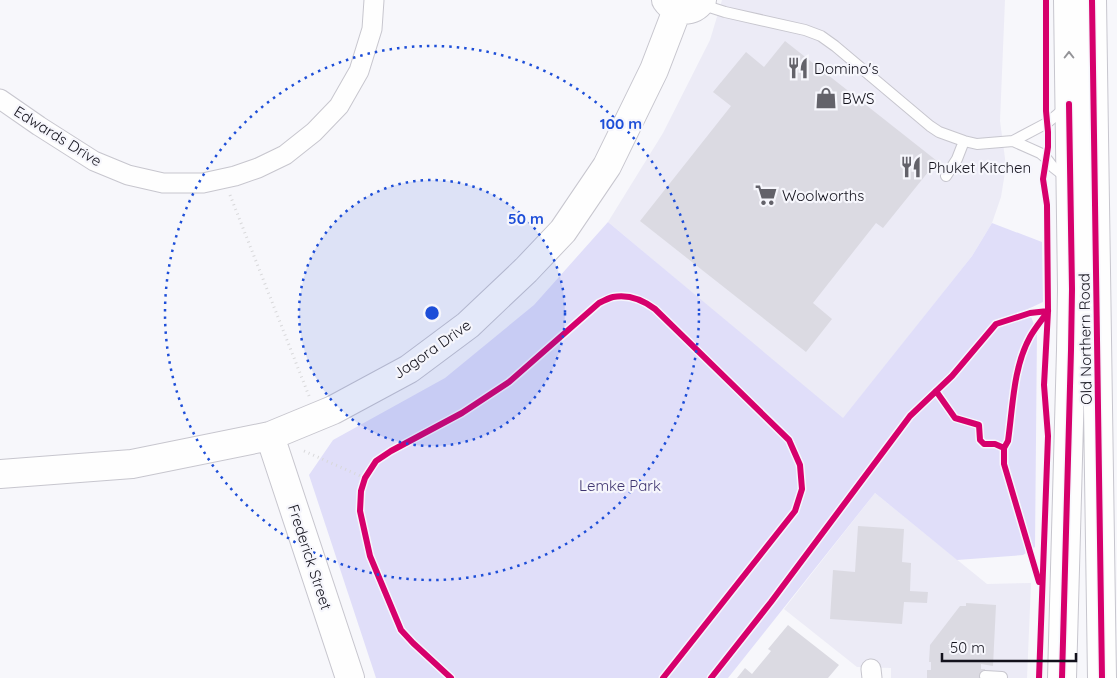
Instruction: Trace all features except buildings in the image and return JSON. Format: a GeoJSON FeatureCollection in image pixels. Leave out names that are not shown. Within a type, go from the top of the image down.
{"type":"FeatureCollection","features":[{"type":"Feature","properties":{"kind":"main road","name":"Old Northern Road"},"geometry":{"type":"LineString","coordinates":[[1062,678],[1072,289],[1068,0]]}},
{"type":"Feature","properties":{"kind":"main road","name":"Old Northern Road"},"geometry":{"type":"LineString","coordinates":[[1092,0],[1108,561],[1102,678]]}},
{"type":"Feature","properties":{"kind":"main road","name":"Jagora Drive"},"geometry":{"type":"LineString","coordinates":[[0,474],[132,464],[270,436],[333,410],[409,369],[468,325],[526,270],[563,231],[607,166],[686,3]]}},
{"type":"Feature","properties":{"kind":"main road","name":"Frederick Street"},"geometry":{"type":"LineString","coordinates":[[270,436],[350,678]]}},
{"type":"Feature","properties":{"kind":"street","name":"Edwards Drive"},"geometry":{"type":"LineString","coordinates":[[0,99],[94,161],[128,175],[164,183],[203,183],[235,176],[258,168],[284,155],[314,132],[339,106],[359,71],[372,29],[374,0]]}},
{"type":"Feature","properties":{"kind":"lane"},"geometry":{"type":"LineString","coordinates":[[686,3],[805,30],[821,36],[930,126],[939,132],[964,141],[977,144],[1013,142],[1047,123],[1069,104]]}},
{"type":"Feature","properties":{"kind":"lane"},"geometry":{"type":"LineString","coordinates":[[946,176],[957,159],[964,141]]}},
{"type":"Feature","properties":{"kind":"lane"},"geometry":{"type":"LineString","coordinates":[[1013,142],[1040,154],[1070,180]]}},
{"type":"Feature","properties":{"kind":"lane"},"geometry":{"type":"LineString","coordinates":[[985,676],[1002,677]]}},
{"type":"Feature","properties":{"kind":"path"},"geometry":{"type":"LineString","coordinates":[[230,195],[308,396]]}},
{"type":"Feature","properties":{"kind":"path"},"geometry":{"type":"LineString","coordinates":[[304,451],[365,478]]}},
{"type":"Feature","properties":{"kind":"shaded area"},"geometry":{"type":"Polygon","coordinates":[[[722,0],[1005,0],[1000,121],[1006,166],[1001,197],[992,223],[972,256],[843,419],[608,222],[663,133],[710,40],[722,0]]]}},
{"type":"Feature","properties":{"kind":"shaded area"},"geometry":{"type":"Polygon","coordinates":[[[875,493],[987,584],[1031,583],[1027,678],[891,678],[891,668],[857,667],[784,609],[875,493]]]}},
{"type":"Feature","properties":{"kind":"green space","name":"Lemke Park"},"geometry":{"type":"Polygon","coordinates":[[[608,222],[843,418],[972,256],[992,223],[1042,242],[1043,302],[1028,309],[1037,332],[1035,547],[1023,555],[957,560],[875,493],[728,678],[376,678],[309,475],[333,440],[445,378],[534,305],[608,222]]]}},
{"type":"Feature","properties":{"kind":"cycle path"},"geometry":{"type":"LineString","coordinates":[[1039,678],[1048,436],[1044,385],[1048,311],[1047,205],[1043,179],[1048,147],[1046,111],[1046,0]]}},
{"type":"Feature","properties":{"kind":"cycle path"},"geometry":{"type":"LineString","coordinates":[[1092,0],[1102,678]]}},
{"type":"Feature","properties":{"kind":"cycle path"},"geometry":{"type":"LineString","coordinates":[[1062,678],[1072,289],[1069,104]]}},
{"type":"Feature","properties":{"kind":"cycle path"},"geometry":{"type":"LineString","coordinates":[[451,678],[401,630],[370,556],[360,511],[361,491],[365,478],[376,461],[462,413],[509,382],[599,303],[611,297],[619,296],[636,298],[655,309],[789,440],[800,465],[802,489],[795,511],[663,678]]}},
{"type":"Feature","properties":{"kind":"cycle path"},"geometry":{"type":"LineString","coordinates":[[1004,448],[1008,441],[1014,388],[1020,361],[1030,337],[1048,311]]}},
{"type":"Feature","properties":{"kind":"cycle path"},"geometry":{"type":"LineString","coordinates":[[711,678],[771,602],[910,416],[952,376],[996,324],[1030,313],[1048,311]]}},
{"type":"Feature","properties":{"kind":"cycle path"},"geometry":{"type":"LineString","coordinates":[[936,391],[955,418],[979,425],[980,440],[984,444],[995,444],[1004,448],[1004,464],[1039,582]]}},
{"type":"Feature","properties":{"kind":"place","name":"Domino's"},"geometry":{"type":"Point","coordinates":[798,68]}},
{"type":"Feature","properties":{"kind":"place","name":"BWS"},"geometry":{"type":"Point","coordinates":[826,98]}},
{"type":"Feature","properties":{"kind":"place","name":"Phuket Kitchen"},"geometry":{"type":"Point","coordinates":[911,167]}},
{"type":"Feature","properties":{"kind":"place","name":"Woolworths"},"geometry":{"type":"Point","coordinates":[766,195]}}]}
